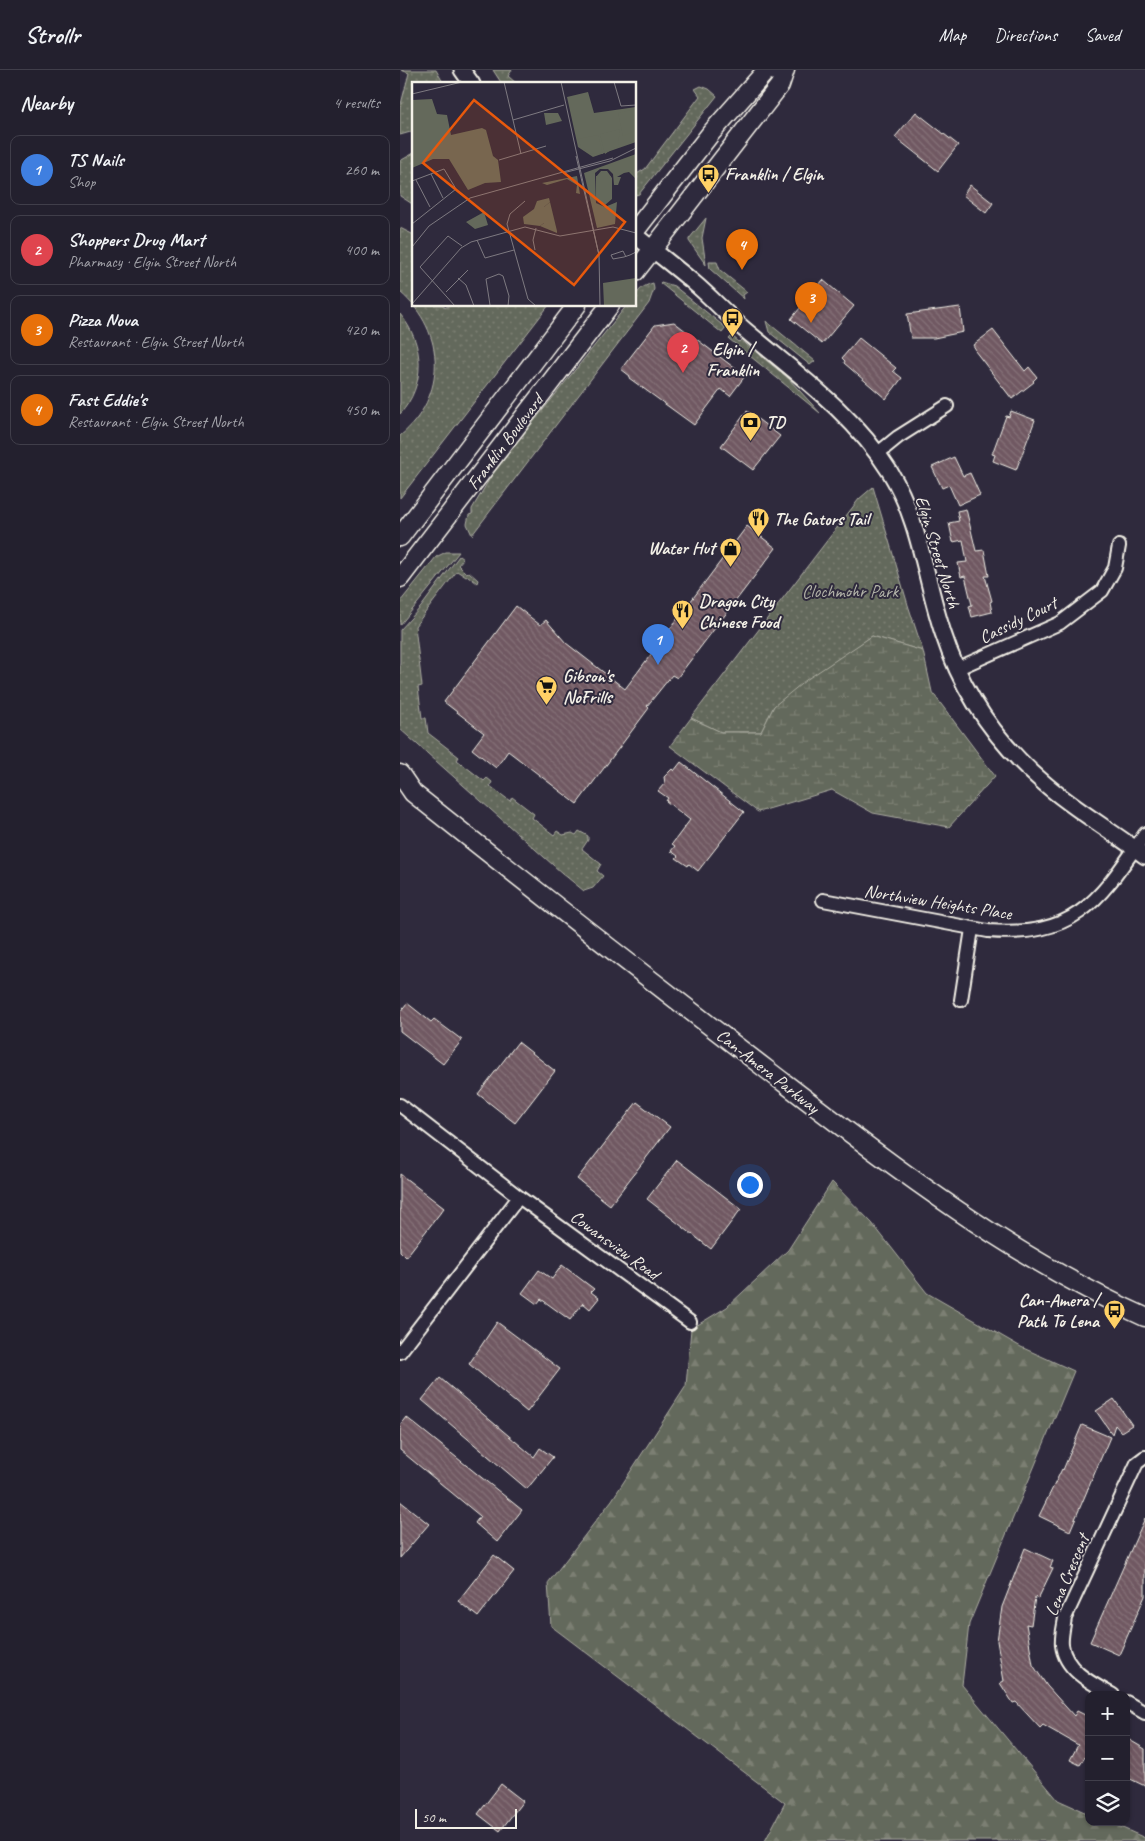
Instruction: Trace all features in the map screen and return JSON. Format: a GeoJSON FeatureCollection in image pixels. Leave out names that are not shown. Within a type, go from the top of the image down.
{"type":"FeatureCollection","features":[{"type":"Feature","properties":{"kind":"main road"},"geometry":{"type":"LineString","coordinates":[[636,230],[711,133],[765,72],[771,70]]}},
{"type":"Feature","properties":{"kind":"main road"},"geometry":{"type":"LineString","coordinates":[[636,271],[780,85],[785,70]]}},
{"type":"Feature","properties":{"kind":"main road","name":"Franklin Boulevard"},"geometry":{"type":"LineString","coordinates":[[400,537],[576,306]]}},
{"type":"Feature","properties":{"kind":"main road","name":"Franklin Boulevard"},"geometry":{"type":"LineString","coordinates":[[400,578],[609,306]]}},
{"type":"Feature","properties":{"kind":"main road","name":"Can-Amera Parkway"},"geometry":{"type":"LineString","coordinates":[[400,774],[406,791],[837,1124],[934,1195],[1021,1253],[1122,1307],[1145,1317]]}},
{"type":"Feature","properties":{"kind":"street"},"geometry":{"type":"LineString","coordinates":[[462,70],[471,82]]}},
{"type":"Feature","properties":{"kind":"street","name":"Elgin Street North"},"geometry":{"type":"LineString","coordinates":[[636,236],[692,281],[738,324],[848,418],[890,473],[909,512],[921,548],[939,620],[956,669],[981,713],[1020,761],[1045,784],[1140,852]]}},
{"type":"Feature","properties":{"kind":"street"},"geometry":{"type":"LineString","coordinates":[[877,454],[898,437],[947,406]]}},
{"type":"Feature","properties":{"kind":"street","name":"Cassidy Court"},"geometry":{"type":"LineString","coordinates":[[956,669],[1060,622],[1102,591],[1115,568],[1119,546]]}},
{"type":"Feature","properties":{"kind":"street","name":"Northview Heights Place"},"geometry":{"type":"LineString","coordinates":[[824,900],[972,929],[1010,933],[1039,930],[1071,918],[1086,908],[1140,852],[1145,834]]}},
{"type":"Feature","properties":{"kind":"street"},"geometry":{"type":"LineString","coordinates":[[961,1000],[972,929]]}},
{"type":"Feature","properties":{"kind":"street","name":"Cowansview Road"},"geometry":{"type":"LineString","coordinates":[[400,1105],[519,1197],[690,1322]]}},
{"type":"Feature","properties":{"kind":"street"},"geometry":{"type":"LineString","coordinates":[[400,1352],[519,1197]]}},
{"type":"Feature","properties":{"kind":"street","name":"Lena Crescent"},"geometry":{"type":"LineString","coordinates":[[1106,1691],[1083,1678],[1072,1667],[1062,1645],[1065,1618],[1137,1463],[1145,1457]]}},
{"type":"Feature","properties":{"kind":"street"},"geometry":{"type":"LineString","coordinates":[[1130,1704],[1145,1713]]}},
{"type":"Feature","properties":{"kind":"green space"},"geometry":{"type":"Polygon","coordinates":[[[401,70],[436,70],[443,82],[412,82],[412,132],[400,135],[400,108],[409,73],[401,70]]]}},
{"type":"Feature","properties":{"kind":"green space"},"geometry":{"type":"Polygon","coordinates":[[[493,70],[512,70],[508,76],[515,82],[501,82],[493,70]]]}},
{"type":"Feature","properties":{"kind":"green space"},"geometry":{"type":"Polygon","coordinates":[[[701,86],[709,89],[717,96],[639,194],[636,195],[636,174],[645,169],[700,96],[695,89],[701,86]]]}},
{"type":"Feature","properties":{"kind":"green space"},"geometry":{"type":"Polygon","coordinates":[[[412,154],[412,204],[400,196],[400,161],[412,154]]]}},
{"type":"Feature","properties":{"kind":"green space"},"geometry":{"type":"Polygon","coordinates":[[[706,218],[702,238],[706,265],[689,239],[706,218]]]}},
{"type":"Feature","properties":{"kind":"green space"},"geometry":{"type":"Polygon","coordinates":[[[400,228],[412,234],[412,305],[400,292],[400,228]]]}},
{"type":"Feature","properties":{"kind":"green space"},"geometry":{"type":"Polygon","coordinates":[[[709,262],[717,262],[720,270],[747,292],[743,295],[744,299],[710,269],[709,262]]]}},
{"type":"Feature","properties":{"kind":"green space"},"geometry":{"type":"Polygon","coordinates":[[[661,282],[674,286],[726,328],[722,333],[661,282]]]}},
{"type":"Feature","properties":{"kind":"green space"},"geometry":{"type":"Polygon","coordinates":[[[653,283],[654,289],[649,303],[472,535],[467,524],[469,515],[472,514],[472,509],[493,473],[521,437],[523,438],[523,435],[626,306],[636,306],[636,297],[645,286],[653,283]]]}},
{"type":"Feature","properties":{"kind":"green space"},"geometry":{"type":"Polygon","coordinates":[[[413,306],[444,306],[445,308],[448,306],[548,306],[400,498],[400,436],[415,420],[426,403],[433,384],[435,364],[433,345],[426,326],[413,306]]]}},
{"type":"Feature","properties":{"kind":"green space"},"geometry":{"type":"Polygon","coordinates":[[[400,314],[414,338],[419,364],[418,378],[414,390],[400,414],[400,314]]]}},
{"type":"Feature","properties":{"kind":"green space"},"geometry":{"type":"Polygon","coordinates":[[[766,321],[815,361],[810,365],[769,332],[766,321]]]}},
{"type":"Feature","properties":{"kind":"green space"},"geometry":{"type":"Polygon","coordinates":[[[732,336],[739,342],[741,340],[788,378],[820,413],[729,339],[732,336]]]}},
{"type":"Feature","properties":{"kind":"green space","name":"Clochmohr Park"},"geometry":{"type":"Polygon","coordinates":[[[873,487],[923,651],[872,636],[774,706],[761,732],[721,732],[691,718],[859,499],[873,487]]]}},
{"type":"Feature","properties":{"kind":"green space"},"geometry":{"type":"Polygon","coordinates":[[[446,552],[459,552],[400,625],[400,602],[436,557],[446,552]]]}},
{"type":"Feature","properties":{"kind":"green space"},"geometry":{"type":"Polygon","coordinates":[[[459,556],[463,559],[458,565],[466,573],[469,572],[478,580],[477,583],[457,571],[415,626],[422,686],[418,687],[422,718],[426,718],[428,733],[459,757],[457,760],[484,781],[487,778],[492,782],[490,786],[510,801],[512,797],[534,814],[532,818],[554,835],[557,831],[563,835],[572,833],[576,835],[579,831],[588,836],[588,840],[582,849],[601,864],[597,871],[603,876],[593,888],[584,891],[562,873],[400,729],[400,630],[421,607],[459,556]]]}},
{"type":"Feature","properties":{"kind":"green space"},"geometry":{"type":"Polygon","coordinates":[[[872,636],[923,651],[932,692],[995,776],[949,827],[873,813],[832,790],[758,812],[670,746],[691,718],[721,732],[761,732],[774,706],[806,680],[872,636]]]}},
{"type":"Feature","properties":{"kind":"green space"},"geometry":{"type":"Polygon","coordinates":[[[832,1182],[872,1223],[927,1293],[1021,1347],[1074,1371],[969,1624],[962,1685],[1058,1800],[1085,1812],[1085,1826],[1118,1826],[1145,1838],[1145,1841],[765,1841],[785,1803],[551,1626],[548,1583],[612,1500],[686,1386],[691,1329],[727,1307],[788,1250],[832,1182]]]}},
{"type":"Feature","properties":{"kind":"building"},"geometry":{"type":"Polygon","coordinates":[[[916,112],[958,145],[938,171],[895,137],[916,112]]]}},
{"type":"Feature","properties":{"kind":"building"},"geometry":{"type":"Polygon","coordinates":[[[970,185],[993,203],[986,213],[963,195],[970,185]]]}},
{"type":"Feature","properties":{"kind":"building"},"geometry":{"type":"Polygon","coordinates":[[[823,280],[854,306],[822,344],[791,319],[823,280]]]}},
{"type":"Feature","properties":{"kind":"building"},"geometry":{"type":"Polygon","coordinates":[[[960,307],[963,332],[934,338],[911,338],[907,314],[960,307]]]}},
{"type":"Feature","properties":{"kind":"building"},"geometry":{"type":"Polygon","coordinates":[[[674,322],[745,376],[730,396],[721,389],[694,425],[629,378],[630,376],[621,369],[655,325],[674,322]]]}},
{"type":"Feature","properties":{"kind":"building"},"geometry":{"type":"Polygon","coordinates":[[[993,330],[1025,371],[1029,367],[1037,377],[1034,382],[1012,399],[975,351],[973,345],[993,330]]]}},
{"type":"Feature","properties":{"kind":"building"},"geometry":{"type":"Polygon","coordinates":[[[859,338],[896,368],[893,371],[902,378],[886,399],[844,363],[845,361],[842,358],[859,338]]]}},
{"type":"Feature","properties":{"kind":"building","name":"TD"},"geometry":{"type":"Polygon","coordinates":[[[747,411],[780,436],[753,470],[721,446],[747,411]]]}},
{"type":"Feature","properties":{"kind":"building"},"geometry":{"type":"Polygon","coordinates":[[[1011,411],[1035,420],[1016,470],[993,461],[995,455],[992,454],[1006,416],[1009,417],[1011,411]]]}},
{"type":"Feature","properties":{"kind":"building"},"geometry":{"type":"Polygon","coordinates":[[[954,457],[963,476],[970,473],[980,495],[958,505],[949,485],[942,488],[932,467],[954,457]]]}},
{"type":"Feature","properties":{"kind":"building"},"geometry":{"type":"Polygon","coordinates":[[[966,509],[976,551],[984,550],[989,576],[985,576],[992,601],[990,602],[992,612],[972,617],[969,606],[972,605],[965,576],[961,577],[958,563],[967,562],[963,540],[953,542],[949,523],[959,521],[957,511],[966,509]]]}},
{"type":"Feature","properties":{"kind":"building","name":"Gibson's NoFrills"},"geometry":{"type":"Polygon","coordinates":[[[747,526],[776,548],[677,678],[672,675],[647,706],[649,708],[577,804],[508,751],[496,768],[472,749],[484,733],[444,702],[516,606],[540,625],[546,620],[566,643],[625,689],[747,526]]]}},
{"type":"Feature","properties":{"kind":"building"},"geometry":{"type":"Polygon","coordinates":[[[681,762],[744,812],[698,871],[676,858],[678,856],[671,851],[675,846],[672,844],[690,820],[666,801],[668,798],[658,791],[665,783],[664,777],[672,769],[674,771],[681,762]]]}},
{"type":"Feature","properties":{"kind":"building"},"geometry":{"type":"Polygon","coordinates":[[[407,1003],[431,1022],[434,1019],[462,1040],[443,1064],[400,1031],[400,1012],[407,1003]]]}},
{"type":"Feature","properties":{"kind":"building"},"geometry":{"type":"Polygon","coordinates":[[[518,1042],[555,1071],[515,1123],[478,1094],[518,1042]]]}},
{"type":"Feature","properties":{"kind":"building"},"geometry":{"type":"Polygon","coordinates":[[[637,1102],[670,1127],[610,1205],[577,1179],[637,1102]]]}},
{"type":"Feature","properties":{"kind":"building"},"geometry":{"type":"Polygon","coordinates":[[[677,1160],[741,1209],[711,1249],[647,1199],[677,1160]]]}},
{"type":"Feature","properties":{"kind":"building"},"geometry":{"type":"Polygon","coordinates":[[[400,1174],[444,1208],[406,1257],[400,1251],[400,1174]]]}},
{"type":"Feature","properties":{"kind":"building"},"geometry":{"type":"Polygon","coordinates":[[[562,1265],[594,1289],[591,1292],[599,1298],[590,1309],[583,1303],[570,1320],[541,1299],[537,1304],[522,1293],[539,1270],[552,1279],[562,1265]]]}},
{"type":"Feature","properties":{"kind":"building"},"geometry":{"type":"Polygon","coordinates":[[[497,1322],[560,1369],[527,1412],[469,1364],[497,1322]]]}},
{"type":"Feature","properties":{"kind":"building"},"geometry":{"type":"Polygon","coordinates":[[[440,1378],[534,1457],[540,1448],[553,1457],[527,1489],[422,1400],[440,1378]]]}},
{"type":"Feature","properties":{"kind":"building"},"geometry":{"type":"Polygon","coordinates":[[[1114,1399],[1132,1425],[1121,1432],[1115,1425],[1112,1434],[1096,1411],[1114,1399]]]}},
{"type":"Feature","properties":{"kind":"building"},"geometry":{"type":"Polygon","coordinates":[[[406,1417],[522,1510],[497,1542],[475,1523],[480,1516],[400,1450],[400,1425],[406,1417]]]}},
{"type":"Feature","properties":{"kind":"building"},"geometry":{"type":"Polygon","coordinates":[[[1082,1425],[1110,1437],[1070,1531],[1039,1516],[1063,1470],[1082,1425]]]}},
{"type":"Feature","properties":{"kind":"building"},"geometry":{"type":"Polygon","coordinates":[[[400,1501],[429,1524],[400,1558],[400,1501]]]}},
{"type":"Feature","properties":{"kind":"building"},"geometry":{"type":"Polygon","coordinates":[[[1145,1518],[1145,1596],[1119,1655],[1090,1642],[1145,1518]]]}},
{"type":"Feature","properties":{"kind":"building"},"geometry":{"type":"Polygon","coordinates":[[[1025,1548],[1053,1561],[1050,1567],[1053,1568],[1038,1599],[1035,1597],[1031,1625],[1026,1624],[1033,1665],[1047,1686],[1074,1716],[1077,1711],[1085,1715],[1085,1757],[1080,1765],[1070,1760],[1078,1745],[1043,1725],[1040,1728],[1016,1702],[1013,1703],[1000,1683],[1004,1681],[997,1641],[1002,1607],[1025,1548]]]}},
{"type":"Feature","properties":{"kind":"building"},"geometry":{"type":"Polygon","coordinates":[[[494,1555],[514,1571],[478,1617],[458,1601],[494,1555]]]}},
{"type":"Feature","properties":{"kind":"building"},"geometry":{"type":"Polygon","coordinates":[[[1130,1740],[1145,1749],[1145,1786],[1130,1779],[1130,1740]]]}},
{"type":"Feature","properties":{"kind":"building"},"geometry":{"type":"Polygon","coordinates":[[[501,1784],[523,1801],[500,1831],[478,1814],[501,1784]]]}},
{"type":"Feature","properties":{"kind":"place","name":"Franklin / Elgin"},"geometry":{"type":"Point","coordinates":[709,193]}},
{"type":"Feature","properties":{"kind":"place","name":"Fast Eddie's"},"geometry":{"type":"Point","coordinates":[742,270]}},
{"type":"Feature","properties":{"kind":"place","name":"Pizza Nova"},"geometry":{"type":"Point","coordinates":[811,323]}},
{"type":"Feature","properties":{"kind":"place","name":"Elgin / Franklin"},"geometry":{"type":"Point","coordinates":[733,338]}},
{"type":"Feature","properties":{"kind":"place","name":"Shoppers Drug Mart"},"geometry":{"type":"Point","coordinates":[683,373]}},
{"type":"Feature","properties":{"kind":"place","name":"TD"},"geometry":{"type":"Point","coordinates":[750,441]}},
{"type":"Feature","properties":{"kind":"place","name":"The Gators Tail"},"geometry":{"type":"Point","coordinates":[758,538]}},
{"type":"Feature","properties":{"kind":"place","name":"Water Hut"},"geometry":{"type":"Point","coordinates":[731,567]}},
{"type":"Feature","properties":{"kind":"place","name":"Dragon City Chinese Food"},"geometry":{"type":"Point","coordinates":[683,630]}},
{"type":"Feature","properties":{"kind":"place","name":"TS Nails"},"geometry":{"type":"Point","coordinates":[658,665]}},
{"type":"Feature","properties":{"kind":"place","name":"Gibson's NoFrills"},"geometry":{"type":"Point","coordinates":[547,705]}},
{"type":"Feature","properties":{"kind":"place","name":"Can-Amera / Path To Lena"},"geometry":{"type":"Point","coordinates":[1115,1329]}}]}
